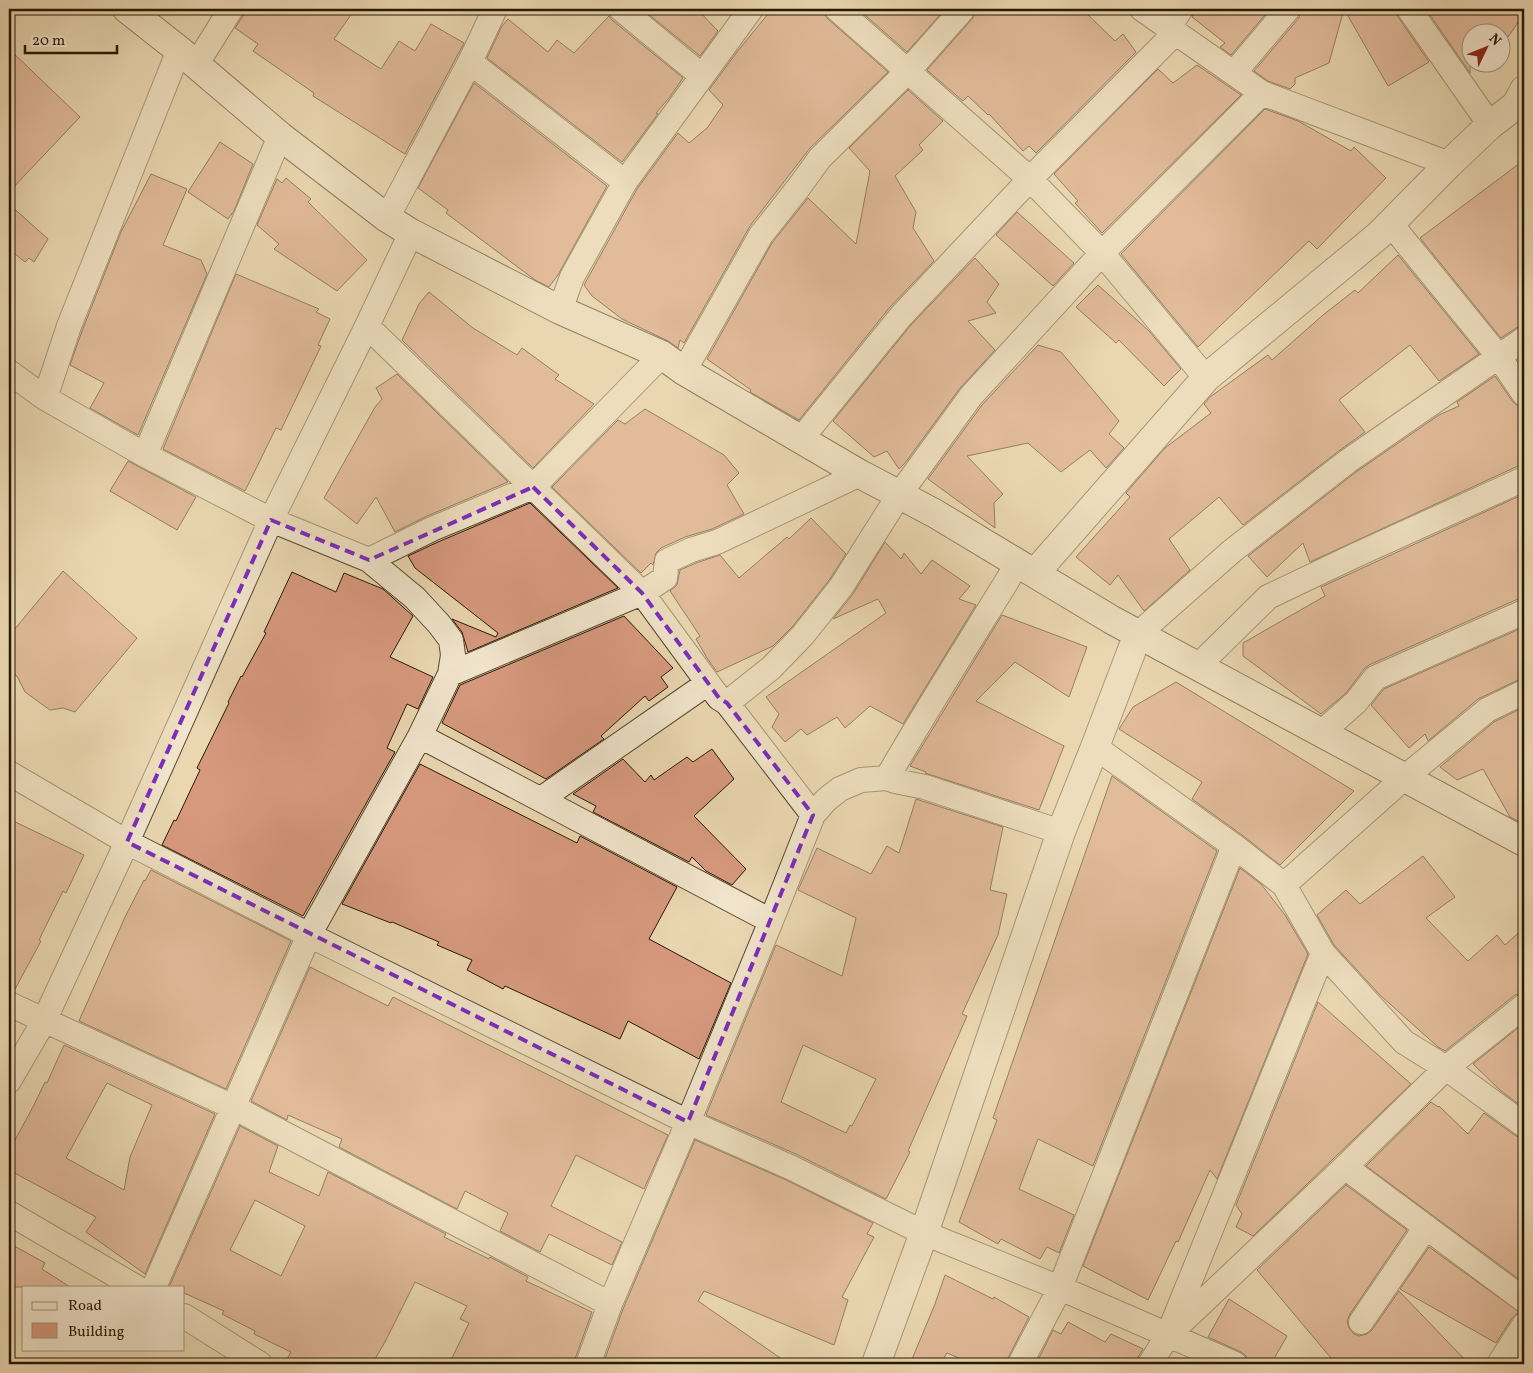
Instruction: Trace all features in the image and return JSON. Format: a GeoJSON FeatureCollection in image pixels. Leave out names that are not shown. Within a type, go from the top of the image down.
{"type":"FeatureCollection","features":[{"type":"Feature","properties":{"kind":"main road"},"geometry":{"type":"LineString","coordinates":[[127,9],[280,136],[387,218],[411,233],[560,310],[662,355],[684,371],[860,474],[934,513],[1112,620],[1524,842]]}},
{"type":"Feature","properties":{"kind":"main road"},"geometry":{"type":"LineString","coordinates":[[1026,568],[1206,378],[1379,235],[1490,125],[1522,101]]}},
{"type":"Feature","properties":{"kind":"main road"},"geometry":{"type":"LineString","coordinates":[[876,1364],[924,1233],[1061,832],[1138,634]]}},
{"type":"Feature","properties":{"kind":"street"},"geometry":{"type":"LineString","coordinates":[[45,398],[69,326],[187,57],[231,9]]}},
{"type":"Feature","properties":{"kind":"street"},"geometry":{"type":"LineString","coordinates":[[387,218],[470,62],[495,9]]}},
{"type":"Feature","properties":{"kind":"street"},"geometry":{"type":"LineString","coordinates":[[621,9],[702,76]]}},
{"type":"Feature","properties":{"kind":"street"},"geometry":{"type":"LineString","coordinates":[[560,310],[572,277],[625,182],[751,9]]}},
{"type":"Feature","properties":{"kind":"street"},"geometry":{"type":"LineString","coordinates":[[837,9],[1030,179],[1102,253],[1206,378]]}},
{"type":"Feature","properties":{"kind":"street"},"geometry":{"type":"LineString","coordinates":[[684,371],[762,235],[820,158],[908,71],[963,9]]}},
{"type":"Feature","properties":{"kind":"street"},"geometry":{"type":"LineString","coordinates":[[1142,9],[1175,23],[1234,73],[1262,93],[1449,164]]}},
{"type":"Feature","properties":{"kind":"street"},"geometry":{"type":"LineString","coordinates":[[1234,73],[1288,9]]}},
{"type":"Feature","properties":{"kind":"street"},"geometry":{"type":"LineString","coordinates":[[1409,9],[1490,125]]}},
{"type":"Feature","properties":{"kind":"street"},"geometry":{"type":"LineString","coordinates":[[801,439],[901,316],[1175,23]]}},
{"type":"Feature","properties":{"kind":"street"},"geometry":{"type":"LineString","coordinates":[[470,62],[625,182]]}},
{"type":"Feature","properties":{"kind":"street"},"geometry":{"type":"LineString","coordinates":[[727,703],[771,668],[803,635],[840,587],[899,495],[971,396],[1102,253],[1262,93]]}},
{"type":"Feature","properties":{"kind":"street"},"geometry":{"type":"LineString","coordinates":[[145,455],[280,136]]}},
{"type":"Feature","properties":{"kind":"street"},"geometry":{"type":"LineString","coordinates":[[1390,222],[1499,357],[1524,394]]}},
{"type":"Feature","properties":{"kind":"street"},"geometry":{"type":"LineString","coordinates":[[9,1081],[44,1021],[127,842],[271,520],[411,233]]}},
{"type":"Feature","properties":{"kind":"street"},"geometry":{"type":"LineString","coordinates":[[367,326],[642,593],[719,698],[727,703],[813,815]]}},
{"type":"Feature","properties":{"kind":"street"},"geometry":{"type":"LineString","coordinates":[[1138,634],[1232,551],[1348,461],[1524,339]]}},
{"type":"Feature","properties":{"kind":"street"},"geometry":{"type":"LineString","coordinates":[[369,560],[432,529],[533,487],[662,355]]}},
{"type":"Feature","properties":{"kind":"street"},"geometry":{"type":"LineString","coordinates":[[9,372],[45,398],[145,455],[271,520],[369,560],[415,598],[451,640],[453,656],[450,674],[420,736],[309,935],[154,1286]]}},
{"type":"Feature","properties":{"kind":"street"},"geometry":{"type":"LineString","coordinates":[[450,674],[642,593],[665,578],[667,561],[691,550],[717,542],[860,474]]}},
{"type":"Feature","properties":{"kind":"street"},"geometry":{"type":"LineString","coordinates":[[1198,666],[1268,597],[1524,479]]}},
{"type":"Feature","properties":{"kind":"street"},"geometry":{"type":"LineString","coordinates":[[887,778],[924,714],[958,661],[1026,568]]}},
{"type":"Feature","properties":{"kind":"street"},"geometry":{"type":"LineString","coordinates":[[1321,733],[1356,702],[1375,678],[1524,612]]}},
{"type":"Feature","properties":{"kind":"street"},"geometry":{"type":"LineString","coordinates":[[541,799],[708,683]]}},
{"type":"Feature","properties":{"kind":"street"},"geometry":{"type":"LineString","coordinates":[[1284,885],[1404,778],[1487,710],[1524,692]]}},
{"type":"Feature","properties":{"kind":"street"},"geometry":{"type":"LineString","coordinates":[[420,736],[771,921]]}},
{"type":"Feature","properties":{"kind":"street"},"geometry":{"type":"LineString","coordinates":[[1095,747],[1234,846],[1284,885],[1323,953],[1404,1042],[1446,1068],[1524,1125]]}},
{"type":"Feature","properties":{"kind":"street"},"geometry":{"type":"LineString","coordinates":[[9,772],[127,842],[309,935],[688,1122],[792,1168],[924,1233],[1060,1288],[1235,1364]]}},
{"type":"Feature","properties":{"kind":"street"},"geometry":{"type":"LineString","coordinates":[[588,1364],[610,1304],[688,1122],[813,815],[826,800],[840,788],[861,780],[887,778],[895,782],[925,787],[1061,832]]}},
{"type":"Feature","properties":{"kind":"street"},"geometry":{"type":"LineString","coordinates":[[1020,1364],[1060,1288],[1234,846]]}},
{"type":"Feature","properties":{"kind":"street"},"geometry":{"type":"LineString","coordinates":[[1150,1364],[1168,1335],[1323,953]]}},
{"type":"Feature","properties":{"kind":"street"},"geometry":{"type":"LineString","coordinates":[[9,1004],[233,1107],[610,1304]]}},
{"type":"Feature","properties":{"kind":"street"},"geometry":{"type":"LineString","coordinates":[[1168,1335],[1446,1068],[1524,1006]]}},
{"type":"Feature","properties":{"kind":"street"},"geometry":{"type":"LineString","coordinates":[[1345,1167],[1524,1300]]}},
{"type":"Feature","properties":{"kind":"street"},"geometry":{"type":"LineString","coordinates":[[9,1213],[134,1286]]}},
{"type":"Feature","properties":{"kind":"street"},"geometry":{"type":"LineString","coordinates":[[1361,1322],[1426,1227]]}},
{"type":"Feature","properties":{"kind":"street"},"geometry":{"type":"LineString","coordinates":[[185,1317],[260,1364]]}},
{"type":"Feature","properties":{"kind":"street"},"geometry":{"type":"LineString","coordinates":[[1499,1364],[1524,1325]]}},
{"type":"Feature","properties":{"kind":"highlighted area"},"geometry":{"type":"Polygon","coordinates":[[[533,487],[642,593],[719,698],[727,703],[813,815],[688,1122],[127,842],[271,520],[369,560],[533,487]]]}},
{"type":"Feature","properties":{"kind":"building"},"geometry":{"type":"Polygon","coordinates":[[[245,9],[355,9],[334,39],[381,69],[399,41],[415,51],[431,24],[464,43],[405,154],[313,96],[314,93],[253,51],[258,44],[235,28],[245,9]]]}},
{"type":"Feature","properties":{"kind":"building"},"geometry":{"type":"Polygon","coordinates":[[[642,9],[697,9],[718,31],[700,56],[642,9]]]}},
{"type":"Feature","properties":{"kind":"building"},"geometry":{"type":"Polygon","coordinates":[[[772,9],[824,9],[824,14],[828,19],[888,72],[810,148],[750,226],[684,343],[680,340],[678,348],[668,341],[622,319],[592,296],[584,285],[637,189],[678,133],[689,143],[707,128],[723,105],[709,90],[772,9]]]}},
{"type":"Feature","properties":{"kind":"building"},"geometry":{"type":"Polygon","coordinates":[[[858,9],[945,9],[907,52],[858,9]]]}},
{"type":"Feature","properties":{"kind":"building"},"geometry":{"type":"Polygon","coordinates":[[[976,9],[1082,9],[1115,41],[1123,34],[1136,52],[1036,153],[1029,146],[1023,151],[989,114],[968,96],[963,101],[927,70],[973,18],[976,9]]]}},
{"type":"Feature","properties":{"kind":"building"},"geometry":{"type":"Polygon","coordinates":[[[1195,9],[1270,9],[1231,55],[1220,47],[1225,43],[1192,17],[1195,9]]]}},
{"type":"Feature","properties":{"kind":"building"},"geometry":{"type":"Polygon","coordinates":[[[1301,9],[1344,9],[1329,63],[1295,78],[1295,84],[1290,89],[1268,81],[1254,71],[1299,18],[1301,9]]]}},
{"type":"Feature","properties":{"kind":"building"},"geometry":{"type":"Polygon","coordinates":[[[1344,9],[1395,9],[1398,17],[1429,62],[1388,86],[1344,9]]]}},
{"type":"Feature","properties":{"kind":"building"},"geometry":{"type":"Polygon","coordinates":[[[1426,9],[1524,9],[1524,14],[1510,34],[1510,22],[1460,22],[1460,58],[1426,9]]]}},
{"type":"Feature","properties":{"kind":"building"},"geometry":{"type":"Polygon","coordinates":[[[609,16],[683,78],[622,162],[487,58],[502,26],[508,19],[548,52],[557,40],[574,53],[609,16]]]}},
{"type":"Feature","properties":{"kind":"building"},"geometry":{"type":"Polygon","coordinates":[[[9,49],[80,117],[9,192],[9,49]]]}},
{"type":"Feature","properties":{"kind":"building"},"geometry":{"type":"Polygon","coordinates":[[[1197,65],[1241,95],[1102,233],[1075,203],[1078,201],[1054,174],[1158,69],[1173,83],[1197,65]]]}},
{"type":"Feature","properties":{"kind":"building"},"geometry":{"type":"Polygon","coordinates":[[[474,83],[607,186],[558,275],[549,287],[535,280],[446,213],[448,210],[418,188],[474,83]]]}},
{"type":"Feature","properties":{"kind":"building"},"geometry":{"type":"Polygon","coordinates":[[[908,90],[943,121],[919,145],[923,150],[895,176],[916,212],[913,228],[934,261],[890,307],[799,420],[750,392],[751,390],[707,359],[772,243],[808,198],[856,244],[870,171],[849,148],[908,90]]]}},
{"type":"Feature","properties":{"kind":"building"},"geometry":{"type":"Polygon","coordinates":[[[1265,109],[1298,121],[1351,151],[1354,147],[1386,178],[1317,249],[1309,241],[1198,347],[1121,254],[1265,109]]]}},
{"type":"Feature","properties":{"kind":"building"},"geometry":{"type":"Polygon","coordinates":[[[220,142],[253,164],[234,211],[228,219],[188,192],[220,142]]]}},
{"type":"Feature","properties":{"kind":"building"},"geometry":{"type":"Polygon","coordinates":[[[1524,160],[1524,325],[1501,338],[1420,238],[1524,160]]]}},
{"type":"Feature","properties":{"kind":"building"},"geometry":{"type":"Polygon","coordinates":[[[151,174],[187,189],[163,245],[201,260],[207,274],[138,435],[90,408],[104,383],[70,365],[121,232],[151,174]]]}},
{"type":"Feature","properties":{"kind":"building"},"geometry":{"type":"Polygon","coordinates":[[[286,178],[311,199],[308,202],[367,260],[337,291],[274,249],[279,244],[257,225],[277,179],[282,183],[286,178]]]}},
{"type":"Feature","properties":{"kind":"building"},"geometry":{"type":"Polygon","coordinates":[[[9,204],[48,239],[34,262],[29,258],[25,262],[9,249],[9,204]]]}},
{"type":"Feature","properties":{"kind":"building"},"geometry":{"type":"Polygon","coordinates":[[[1017,212],[1074,263],[1053,286],[996,235],[1017,212]]]}},
{"type":"Feature","properties":{"kind":"building"},"geometry":{"type":"Polygon","coordinates":[[[1398,255],[1479,354],[1439,381],[1410,345],[1339,400],[1365,432],[1243,525],[1219,497],[1169,539],[1190,570],[1144,611],[1118,575],[1110,585],[1076,557],[1130,497],[1126,493],[1165,448],[1211,413],[1204,404],[1210,397],[1268,355],[1272,360],[1323,315],[1355,290],[1358,293],[1398,255]]]}},
{"type":"Feature","properties":{"kind":"building"},"geometry":{"type":"Polygon","coordinates":[[[975,258],[999,284],[987,302],[996,313],[968,321],[995,350],[960,388],[899,469],[887,451],[874,457],[833,421],[911,325],[975,258]]]}},
{"type":"Feature","properties":{"kind":"building"},"geometry":{"type":"Polygon","coordinates":[[[236,274],[319,309],[316,312],[330,319],[318,345],[321,346],[281,430],[276,428],[245,491],[163,449],[236,274]]]}},
{"type":"Feature","properties":{"kind":"building"},"geometry":{"type":"Polygon","coordinates":[[[1098,285],[1149,331],[1181,369],[1164,386],[1119,340],[1116,343],[1076,307],[1098,285]]]}},
{"type":"Feature","properties":{"kind":"building"},"geometry":{"type":"Polygon","coordinates":[[[429,292],[473,328],[517,355],[522,348],[559,375],[555,379],[594,404],[533,468],[402,340],[419,304],[429,292]]]}},
{"type":"Feature","properties":{"kind":"building"},"geometry":{"type":"Polygon","coordinates":[[[1038,345],[1061,352],[1119,421],[1109,434],[1124,448],[1106,468],[1090,450],[1061,472],[1028,443],[967,456],[1003,494],[994,503],[995,528],[928,479],[982,405],[1038,345]]]}},
{"type":"Feature","properties":{"kind":"building"},"geometry":{"type":"Polygon","coordinates":[[[397,374],[508,482],[427,516],[395,532],[376,497],[357,524],[324,498],[375,407],[382,399],[376,388],[397,374]]]}},
{"type":"Feature","properties":{"kind":"building"},"geometry":{"type":"Polygon","coordinates":[[[1495,376],[1513,402],[1524,408],[1524,465],[1518,466],[1310,562],[1303,543],[1267,577],[1248,556],[1356,472],[1439,415],[1459,406],[1457,402],[1495,376]]]}},
{"type":"Feature","properties":{"kind":"building"},"geometry":{"type":"Polygon","coordinates":[[[645,409],[724,455],[739,473],[727,485],[744,514],[712,529],[685,537],[661,548],[656,553],[653,565],[651,563],[641,573],[552,487],[618,420],[625,424],[645,409]]]}},
{"type":"Feature","properties":{"kind":"building"},"geometry":{"type":"Polygon","coordinates":[[[128,461],[196,497],[177,530],[110,491],[128,461]]]}},
{"type":"Feature","properties":{"kind":"building"},"geometry":{"type":"Polygon","coordinates":[[[1524,494],[1524,598],[1369,665],[1346,693],[1321,714],[1243,656],[1243,643],[1325,596],[1321,587],[1524,494]]]}},
{"type":"Feature","properties":{"kind":"building"},"geometry":{"type":"Polygon","coordinates":[[[530,503],[618,588],[468,652],[462,632],[452,619],[496,637],[498,633],[415,568],[408,556],[530,503]]]}},
{"type":"Feature","properties":{"kind":"building"},"geometry":{"type":"Polygon","coordinates":[[[811,518],[846,554],[830,579],[793,626],[773,646],[717,672],[696,639],[700,636],[670,591],[677,585],[680,570],[720,555],[739,578],[787,537],[789,539],[811,518]]]}},
{"type":"Feature","properties":{"kind":"building"},"geometry":{"type":"Polygon","coordinates":[[[885,542],[901,559],[904,553],[921,574],[932,560],[970,586],[959,599],[976,605],[903,724],[870,706],[845,728],[837,717],[807,735],[801,729],[785,742],[772,727],[779,714],[766,697],[886,613],[878,599],[833,619],[853,594],[885,542]]]}},
{"type":"Feature","properties":{"kind":"building"},"geometry":{"type":"Polygon","coordinates":[[[63,571],[137,638],[75,712],[63,708],[50,710],[25,692],[9,666],[9,636],[63,571]]]}},
{"type":"Feature","properties":{"kind":"building"},"geometry":{"type":"Polygon","coordinates":[[[292,572],[336,592],[344,573],[383,589],[413,616],[390,657],[433,677],[418,709],[407,704],[387,748],[395,752],[303,916],[162,845],[174,820],[176,821],[200,770],[197,768],[228,702],[266,633],[264,632],[292,572]]]}},
{"type":"Feature","properties":{"kind":"building"},"geometry":{"type":"Polygon","coordinates":[[[1002,615],[1087,647],[1069,697],[1015,662],[976,701],[1064,746],[1039,810],[925,773],[910,766],[1002,615]]]}},
{"type":"Feature","properties":{"kind":"building"},"geometry":{"type":"Polygon","coordinates":[[[624,616],[673,668],[661,677],[668,687],[649,701],[645,696],[601,736],[604,739],[546,779],[442,723],[460,685],[624,616]]]}},
{"type":"Feature","properties":{"kind":"building"},"geometry":{"type":"Polygon","coordinates":[[[1524,627],[1524,678],[1478,699],[1428,741],[1425,734],[1409,748],[1371,705],[1384,689],[1524,627]]]}},
{"type":"Feature","properties":{"kind":"building"},"geometry":{"type":"Polygon","coordinates":[[[1176,682],[1354,791],[1280,865],[1192,799],[1202,782],[1119,729],[1133,707],[1176,682]]]}},
{"type":"Feature","properties":{"kind":"building"},"geometry":{"type":"Polygon","coordinates":[[[1524,707],[1524,824],[1510,817],[1483,769],[1457,780],[1440,767],[1494,722],[1524,707]]]}},
{"type":"Feature","properties":{"kind":"building"},"geometry":{"type":"Polygon","coordinates":[[[712,749],[734,779],[694,816],[746,869],[732,885],[706,871],[692,857],[689,862],[593,812],[596,806],[573,794],[623,759],[645,782],[651,775],[654,780],[687,757],[693,762],[712,749]]]}},
{"type":"Feature","properties":{"kind":"building"},"geometry":{"type":"Polygon","coordinates":[[[420,764],[577,843],[580,836],[677,887],[649,939],[731,983],[699,1059],[628,1021],[620,1039],[505,986],[503,989],[467,970],[472,960],[437,945],[439,942],[342,904],[420,764]]]}},
{"type":"Feature","properties":{"kind":"building"},"geometry":{"type":"Polygon","coordinates":[[[1112,776],[1217,851],[1093,1166],[1038,1139],[1019,1189],[1074,1215],[1059,1253],[1047,1247],[1040,1259],[1001,1239],[998,1244],[959,1222],[997,1120],[993,1118],[1112,776]]]}},
{"type":"Feature","properties":{"kind":"building"},"geometry":{"type":"Polygon","coordinates":[[[916,799],[1003,827],[990,890],[1007,894],[998,935],[962,1014],[967,1016],[908,1151],[910,1152],[886,1199],[798,1155],[706,1115],[776,945],[842,976],[856,918],[798,890],[817,848],[871,874],[887,846],[899,853],[916,799]],[[803,1045],[781,1102],[846,1133],[850,1125],[852,1126],[876,1079],[803,1045]]]}},
{"type":"Feature","properties":{"kind":"building"},"geometry":{"type":"Polygon","coordinates":[[[9,819],[84,855],[66,893],[63,891],[39,940],[41,941],[14,991],[9,990],[9,819]]]}},
{"type":"Feature","properties":{"kind":"building"},"geometry":{"type":"Polygon","coordinates":[[[1423,856],[1455,897],[1426,918],[1468,961],[1497,935],[1505,945],[1524,928],[1524,993],[1515,995],[1445,1051],[1438,1047],[1380,995],[1334,945],[1317,915],[1346,890],[1360,904],[1423,856]]]}},
{"type":"Feature","properties":{"kind":"building"},"geometry":{"type":"Polygon","coordinates":[[[1240,868],[1261,884],[1285,915],[1308,954],[1217,1179],[1210,1170],[1178,1242],[1176,1241],[1148,1300],[1083,1266],[1240,868]]]}},
{"type":"Feature","properties":{"kind":"building"},"geometry":{"type":"Polygon","coordinates":[[[151,870],[291,941],[226,1089],[79,1021],[125,917],[151,870]]]}},
{"type":"Feature","properties":{"kind":"building"},"geometry":{"type":"Polygon","coordinates":[[[310,967],[388,1006],[393,997],[668,1135],[644,1189],[576,1155],[551,1206],[622,1242],[612,1265],[549,1234],[540,1252],[500,1231],[508,1213],[465,1191],[457,1209],[339,1147],[342,1139],[288,1115],[287,1120],[251,1101],[310,967]]]}},
{"type":"Feature","properties":{"kind":"building"},"geometry":{"type":"Polygon","coordinates":[[[1318,1002],[1411,1084],[1253,1236],[1236,1227],[1242,1214],[1236,1205],[1318,1002]]]}},
{"type":"Feature","properties":{"kind":"building"},"geometry":{"type":"Polygon","coordinates":[[[1524,1023],[1524,1108],[1501,1091],[1473,1064],[1524,1023]]]}},
{"type":"Feature","properties":{"kind":"building"},"geometry":{"type":"Polygon","coordinates":[[[64,1045],[215,1114],[145,1274],[86,1232],[96,1217],[9,1170],[9,1151],[45,1082],[47,1083],[64,1045]],[[107,1083],[66,1158],[124,1190],[130,1157],[152,1105],[107,1083]]]}},
{"type":"Feature","properties":{"kind":"building"},"geometry":{"type":"Polygon","coordinates":[[[1431,1102],[1439,1106],[1468,1134],[1484,1113],[1516,1136],[1524,1138],[1524,1283],[1366,1166],[1431,1102]]]}},
{"type":"Feature","properties":{"kind":"building"},"geometry":{"type":"Polygon","coordinates":[[[240,1126],[278,1146],[269,1172],[319,1196],[328,1172],[446,1234],[444,1237],[489,1259],[490,1257],[528,1277],[526,1281],[592,1312],[575,1359],[575,1364],[449,1364],[469,1323],[460,1319],[467,1306],[415,1282],[372,1364],[284,1364],[291,1352],[254,1334],[255,1331],[222,1314],[224,1311],[185,1293],[185,1286],[169,1286],[240,1126]],[[255,1200],[230,1250],[281,1276],[305,1226],[255,1200]]]}},
{"type":"Feature","properties":{"kind":"building"},"geometry":{"type":"Polygon","coordinates":[[[695,1140],[786,1180],[873,1223],[867,1234],[874,1237],[842,1297],[848,1300],[834,1345],[704,1291],[698,1301],[789,1364],[603,1364],[623,1309],[695,1140]]]}},
{"type":"Feature","properties":{"kind":"building"},"geometry":{"type":"Polygon","coordinates":[[[1346,1185],[1407,1230],[1350,1314],[1347,1321],[1349,1328],[1354,1334],[1359,1336],[1367,1334],[1372,1330],[1399,1291],[1469,1364],[1336,1364],[1257,1270],[1346,1185]]]}},
{"type":"Feature","properties":{"kind":"building"},"geometry":{"type":"Polygon","coordinates":[[[9,1243],[45,1263],[42,1269],[68,1286],[22,1286],[9,1287],[9,1243]]]}},
{"type":"Feature","properties":{"kind":"building"},"geometry":{"type":"Polygon","coordinates":[[[1429,1247],[1519,1312],[1512,1318],[1496,1343],[1400,1289],[1429,1247]]]}},
{"type":"Feature","properties":{"kind":"building"},"geometry":{"type":"Polygon","coordinates":[[[945,1275],[993,1299],[994,1297],[1029,1317],[1006,1364],[973,1364],[947,1353],[940,1364],[910,1364],[945,1275]]]}},
{"type":"Feature","properties":{"kind":"building"},"geometry":{"type":"Polygon","coordinates":[[[1229,1299],[1287,1336],[1271,1364],[1248,1364],[1246,1356],[1241,1352],[1208,1337],[1229,1299]]]}},
{"type":"Feature","properties":{"kind":"building"},"geometry":{"type":"Polygon","coordinates":[[[1068,1322],[1105,1342],[1111,1334],[1143,1349],[1136,1364],[1043,1364],[1038,1360],[1053,1330],[1061,1334],[1068,1322]]]}}]}
